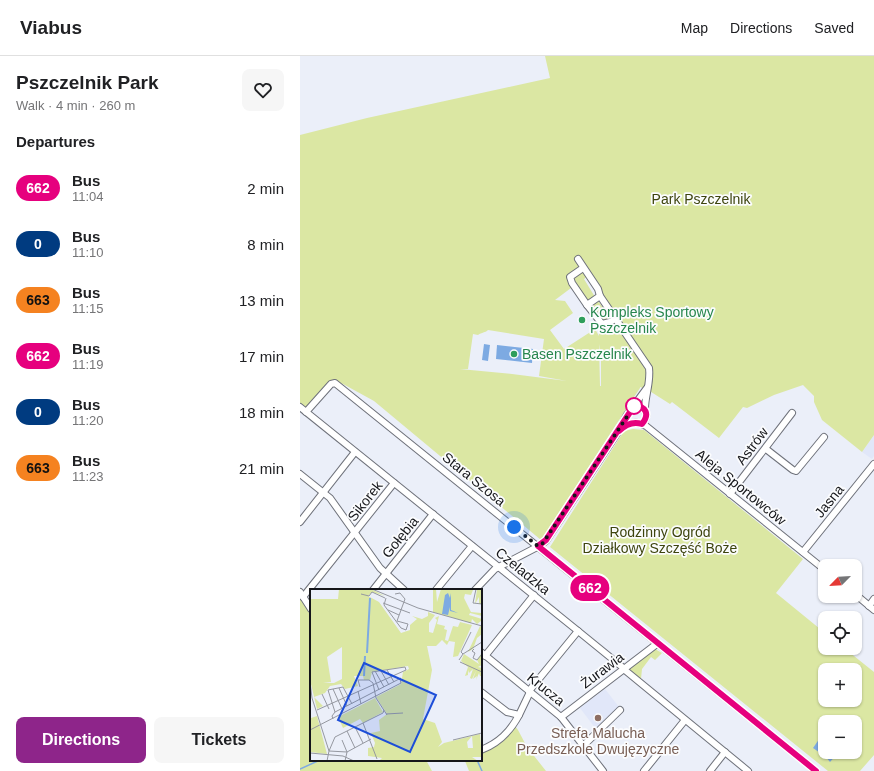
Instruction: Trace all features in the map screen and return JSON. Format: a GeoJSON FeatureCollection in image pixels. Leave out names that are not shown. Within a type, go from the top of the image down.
{"type":"FeatureCollection","features":[{"type":"Feature","properties":{"kind":"street"},"geometry":{"type":"LineString","coordinates":[[578,260],[598,289],[600,296],[615,319],[649,368],[650,377],[647,388],[645,420],[639,423],[625,425],[618,432]]}},
{"type":"Feature","properties":{"kind":"street"},"geometry":{"type":"LineString","coordinates":[[583,268],[570,277],[572,283],[602,324],[615,319]]}},
{"type":"Feature","properties":{"kind":"street"},"geometry":{"type":"LineString","coordinates":[[588,305],[600,296]]}},
{"type":"Feature","properties":{"kind":"street","name":"Stara Szosa"},"geometry":{"type":"LineString","coordinates":[[306,412],[331,384],[335,383],[816,771]]}},
{"type":"Feature","properties":{"kind":"street"},"geometry":{"type":"LineString","coordinates":[[476,589],[498,566],[538,546],[546,540],[647,388]]}},
{"type":"Feature","properties":{"kind":"street"},"geometry":{"type":"LineString","coordinates":[[632,409],[640,406],[645,410]]}},
{"type":"Feature","properties":{"kind":"street","name":"Czeladzka"},"geometry":{"type":"LineString","coordinates":[[300,407],[534,595],[748,771]]}},
{"type":"Feature","properties":{"kind":"street"},"geometry":{"type":"LineString","coordinates":[[632,409],[631,417],[639,423]]}},
{"type":"Feature","properties":{"kind":"street","name":"Astrów"},"geometry":{"type":"LineString","coordinates":[[730,494],[766,449],[767,445],[792,413]]}},
{"type":"Feature","properties":{"kind":"street","name":"Aleja Sportowców"},"geometry":{"type":"LineString","coordinates":[[639,423],[818,564]]}},
{"type":"Feature","properties":{"kind":"street"},"geometry":{"type":"LineString","coordinates":[[766,449],[796,471],[824,437]]}},
{"type":"Feature","properties":{"kind":"street"},"geometry":{"type":"LineString","coordinates":[[300,522],[355,452]]}},
{"type":"Feature","properties":{"kind":"street","name":"Jasna"},"geometry":{"type":"LineString","coordinates":[[803,552],[874,464]]}},
{"type":"Feature","properties":{"kind":"street"},"geometry":{"type":"LineString","coordinates":[[300,474],[332,501],[385,574],[403,589]]}},
{"type":"Feature","properties":{"kind":"street","name":"Sikorek"},"geometry":{"type":"LineString","coordinates":[[302,594],[394,483]]}},
{"type":"Feature","properties":{"kind":"street","name":"Gołębia"},"geometry":{"type":"LineString","coordinates":[[374,589],[433,514]]}},
{"type":"Feature","properties":{"kind":"street"},"geometry":{"type":"LineString","coordinates":[[437,589],[472,546]]}},
{"type":"Feature","properties":{"kind":"street"},"geometry":{"type":"LineString","coordinates":[[302,594],[310,607]]}},
{"type":"Feature","properties":{"kind":"street"},"geometry":{"type":"LineString","coordinates":[[483,654],[534,595]]}},
{"type":"Feature","properties":{"kind":"street"},"geometry":{"type":"LineString","coordinates":[[862,600],[871,608],[874,599]]}},
{"type":"Feature","properties":{"kind":"street"},"geometry":{"type":"LineString","coordinates":[[482,750],[495,744],[514,724],[530,692],[578,631]]}},
{"type":"Feature","properties":{"kind":"street","name":"Żurawia"},"geometry":{"type":"LineString","coordinates":[[561,717],[658,643]]}},
{"type":"Feature","properties":{"kind":"street","name":"Krucza"},"geometry":{"type":"LineString","coordinates":[[483,654],[561,717],[603,771]]}},
{"type":"Feature","properties":{"kind":"street"},"geometry":{"type":"LineString","coordinates":[[482,693],[507,712],[519,714]]}},
{"type":"Feature","properties":{"kind":"street"},"geometry":{"type":"LineString","coordinates":[[583,746],[620,710]]}},
{"type":"Feature","properties":{"kind":"street"},"geometry":{"type":"LineString","coordinates":[[644,771],[685,720]]}},
{"type":"Feature","properties":{"kind":"street"},"geometry":{"type":"LineString","coordinates":[[710,771],[725,752]]}},
{"type":"Feature","properties":{"kind":"shaded area"},"geometry":{"type":"Polygon","coordinates":[[[874,435],[874,456],[872,459],[862,452],[874,435]]]}},
{"type":"Feature","properties":{"kind":"shaded area","name":"Strefa Malucha Przedszkole Dwujęzyczne"},"geometry":{"type":"Polygon","coordinates":[[[605,689],[619,707],[596,729],[580,708],[605,689]]]}},
{"type":"Feature","properties":{"kind":"green space","name":"Park Pszczelnik"},"geometry":{"type":"Polygon","coordinates":[[[545,56],[874,56],[874,435],[862,452],[822,420],[814,402],[814,396],[803,385],[774,395],[747,408],[743,407],[719,438],[672,402],[670,404],[648,390],[640,387],[541,540],[374,401],[343,384],[331,380],[307,408],[300,405],[300,135],[367,118],[550,78],[545,56]],[[590,274],[584,279],[595,297],[588,301],[575,285],[555,300],[565,301],[573,313],[550,330],[564,349],[595,329],[599,336],[599,331],[619,320],[590,274]],[[487,331],[478,335],[473,334],[468,369],[460,369],[567,381],[539,376],[544,339],[487,331]],[[599,344],[600,386],[601,359],[599,344]]]}},
{"type":"Feature","properties":{"kind":"green space"},"geometry":{"type":"Polygon","coordinates":[[[598,301],[608,314],[609,317],[606,321],[601,321],[591,306],[598,301]]]}},
{"type":"Feature","properties":{"kind":"green space","name":"Rodzinny Ogród Działkowy Szczęść Boże"},"geometry":{"type":"Polygon","coordinates":[[[633,429],[644,430],[803,559],[776,593],[818,627],[818,655],[853,655],[874,672],[874,755],[860,771],[828,771],[550,547],[624,431],[633,429]]]}},
{"type":"Feature","properties":{"kind":"green space"},"geometry":{"type":"Polygon","coordinates":[[[300,598],[310,614],[310,761],[427,761],[432,771],[300,771],[300,598]]]}},
{"type":"Feature","properties":{"kind":"green space"},"geometry":{"type":"Polygon","coordinates":[[[655,649],[662,653],[655,660],[651,657],[642,669],[640,680],[629,670],[629,668],[655,649]]]}},
{"type":"Feature","properties":{"kind":"green space"},"geometry":{"type":"Polygon","coordinates":[[[515,726],[527,747],[546,771],[469,771],[465,761],[482,761],[482,752],[515,726]]]}},
{"type":"Feature","properties":{"kind":"water"},"geometry":{"type":"Polygon","coordinates":[[[484,344],[490,345],[488,361],[482,360],[484,344]]]}},
{"type":"Feature","properties":{"kind":"water","name":"Basen Pszczelnik"},"geometry":{"type":"Polygon","coordinates":[[[497,345],[533,349],[532,363],[496,359],[497,345]]]}},
{"type":"Feature","properties":{"kind":"water"},"geometry":{"type":"Polygon","coordinates":[[[818,741],[818,751],[813,748],[818,741]]]}},
{"type":"Feature","properties":{"kind":"waterway"},"geometry":{"type":"LineString","coordinates":[[300,769],[318,761]]}},
{"type":"Feature","properties":{"kind":"waterway"},"geometry":{"type":"LineString","coordinates":[[477,761],[482,771]]}},
{"type":"Feature","properties":{"kind":"bus line","name":"662"},"geometry":{"type":"LineString","coordinates":[[619,431],[623,427],[635,422],[642,424],[645,420],[645,410],[640,406],[634,406],[546,540],[538,546],[816,771]]}},
{"type":"Feature","properties":{"kind":"place","name":"Kompleks Sportowy Pszczelnik"},"geometry":{"type":"Point","coordinates":[582,320]}},
{"type":"Feature","properties":{"kind":"place","name":"Basen Pszczelnik"},"geometry":{"type":"Point","coordinates":[514,354]}},
{"type":"Feature","properties":{"kind":"place","name":"Strefa Malucha Przedszkole Dwujęzyczne"},"geometry":{"type":"Point","coordinates":[598,718]}},
{"type":"Feature","properties":{"kind":"route"},"geometry":{"type":"LineString","coordinates":[[514,527],[538,546],[546,540],[634,406]]}}]}
